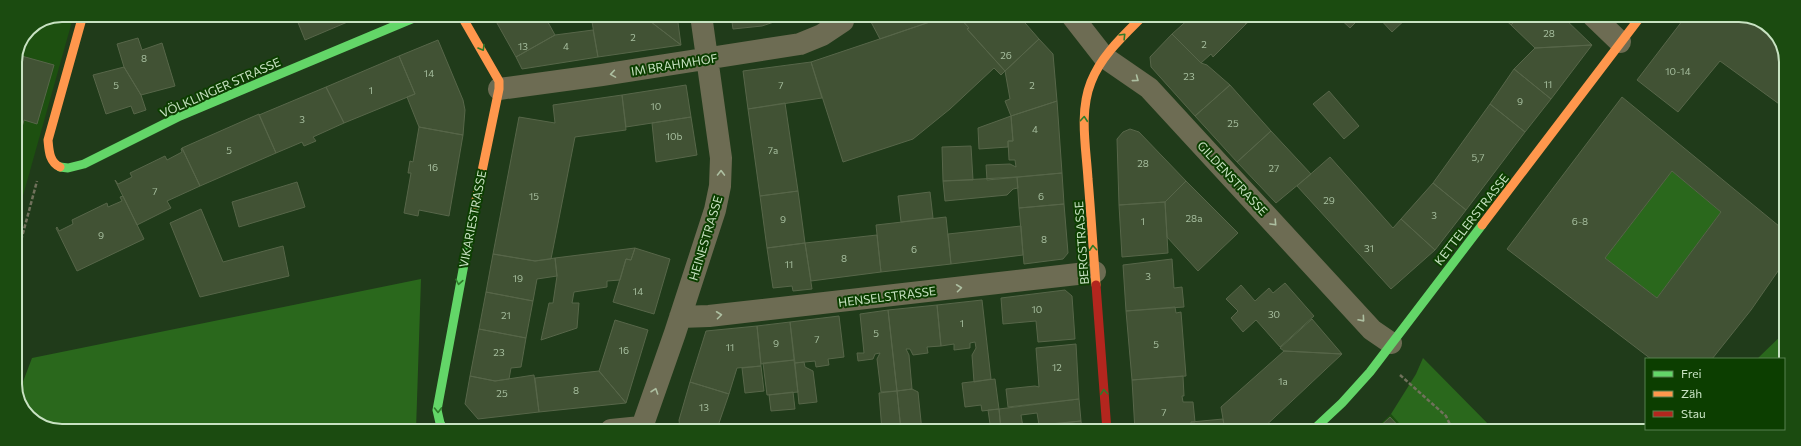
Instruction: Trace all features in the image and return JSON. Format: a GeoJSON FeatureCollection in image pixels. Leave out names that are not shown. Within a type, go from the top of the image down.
{"type":"FeatureCollection","features":[{"type":"Feature","properties":{"kind":"street","name":"VÖLKLINGER STRASSE"},"geometry":{"type":"LineString","coordinates":[[81,22],[48,140],[48,152],[51,159],[56,165],[62,168],[72,168],[84,164],[180,116],[404,22]]}},
{"type":"Feature","properties":{"kind":"street","name":"VIKARIESTRASSE"},"geometry":{"type":"LineString","coordinates":[[441,424],[436,410],[463,262],[499,89],[499,81],[495,72],[465,22]]}},
{"type":"Feature","properties":{"kind":"street","name":"HEINESTRASSE"},"geometry":{"type":"LineString","coordinates":[[643,424],[652,401],[715,210],[720,186],[721,158],[702,22]]}},
{"type":"Feature","properties":{"kind":"street","name":"IM BRAHMHOF"},"geometry":{"type":"LineString","coordinates":[[499,89],[800,44],[822,35],[842,22]]}},
{"type":"Feature","properties":{"kind":"street","name":"GILDENSTRASSE"},"geometry":{"type":"LineString","coordinates":[[1077,22],[1104,56],[1149,88],[1372,330],[1386,351]]}},
{"type":"Feature","properties":{"kind":"street","name":"BERGSTRASSE"},"geometry":{"type":"LineString","coordinates":[[1106,424],[1084,124],[1087,93],[1104,56],[1137,22]]}},
{"type":"Feature","properties":{"kind":"street"},"geometry":{"type":"LineString","coordinates":[[1599,22],[1620,42]]}},
{"type":"Feature","properties":{"kind":"street","name":"KETTELERSTRASSE"},"geometry":{"type":"LineString","coordinates":[[1320,424],[1342,403],[1370,372],[1636,22]]}},
{"type":"Feature","properties":{"kind":"street","name":"HENSELSTRASSE"},"geometry":{"type":"LineString","coordinates":[[680,316],[709,316],[1095,272]]}},
{"type":"Feature","properties":{"kind":"path"},"geometry":{"type":"LineString","coordinates":[[22,237],[38,179]]}},
{"type":"Feature","properties":{"kind":"path"},"geometry":{"type":"LineString","coordinates":[[1386,351],[1446,416],[1450,424]]}},
{"type":"Feature","properties":{"kind":"shaded area"},"geometry":{"type":"Polygon","coordinates":[[[72,22],[22,199],[23,54],[29,40],[40,29],[54,23],[72,22]]]}},
{"type":"Feature","properties":{"kind":"shaded area"},"geometry":{"type":"Polygon","coordinates":[[[1672,171],[1721,212],[1657,298],[1605,258],[1672,171]]]}},
{"type":"Feature","properties":{"kind":"shaded area"},"geometry":{"type":"Polygon","coordinates":[[[421,279],[416,424],[54,423],[42,419],[32,410],[25,399],[22,384],[32,358],[421,279]]]}},
{"type":"Feature","properties":{"kind":"shaded area"},"geometry":{"type":"Polygon","coordinates":[[[1779,338],[1779,358],[1758,358],[1779,338]]]}},
{"type":"Feature","properties":{"kind":"shaded area"},"geometry":{"type":"Polygon","coordinates":[[[1423,358],[1488,424],[1400,424],[1391,414],[1416,374],[1423,358]]]}},
{"type":"Feature","properties":{"kind":"shaded area"},"geometry":{"type":"Polygon","coordinates":[[[1391,414],[1400,424],[1380,424],[1391,414]]]}},
{"type":"Feature","properties":{"kind":"building"},"geometry":{"type":"Polygon","coordinates":[[[298,22],[347,22],[305,40],[298,22]]]}},
{"type":"Feature","properties":{"kind":"building"},"geometry":{"type":"Polygon","coordinates":[[[496,22],[548,22],[555,35],[516,57],[496,22]]]}},
{"type":"Feature","properties":{"kind":"building"},"geometry":{"type":"Polygon","coordinates":[[[592,22],[651,22],[681,45],[598,57],[592,22]]]}},
{"type":"Feature","properties":{"kind":"building"},"geometry":{"type":"Polygon","coordinates":[[[651,22],[678,22],[681,45],[651,22]]]}},
{"type":"Feature","properties":{"kind":"building"},"geometry":{"type":"Polygon","coordinates":[[[732,22],[774,22],[762,26],[733,29],[732,22]]]}},
{"type":"Feature","properties":{"kind":"building"},"geometry":{"type":"Polygon","coordinates":[[[871,22],[929,22],[880,39],[871,22]]]}},
{"type":"Feature","properties":{"kind":"building"},"geometry":{"type":"Polygon","coordinates":[[[930,22],[964,22],[969,28],[967,29],[1005,71],[1001,75],[994,68],[950,109],[913,139],[843,162],[811,62],[930,22]]]}},
{"type":"Feature","properties":{"kind":"building"},"geometry":{"type":"Polygon","coordinates":[[[964,22],[1024,22],[1039,39],[1005,71],[967,29],[969,28],[964,22]]]}},
{"type":"Feature","properties":{"kind":"building"},"geometry":{"type":"Polygon","coordinates":[[[1185,22],[1244,22],[1246,24],[1213,57],[1211,54],[1201,63],[1172,34],[1185,22]]]}},
{"type":"Feature","properties":{"kind":"building"},"geometry":{"type":"Polygon","coordinates":[[[1344,22],[1356,22],[1350,28],[1344,22]]]}},
{"type":"Feature","properties":{"kind":"building"},"geometry":{"type":"Polygon","coordinates":[[[1383,22],[1403,22],[1392,32],[1383,22]]]}},
{"type":"Feature","properties":{"kind":"building"},"geometry":{"type":"Polygon","coordinates":[[[1514,22],[1568,22],[1592,45],[1535,48],[1511,25],[1514,22]]]}},
{"type":"Feature","properties":{"kind":"building"},"geometry":{"type":"Polygon","coordinates":[[[1681,22],[1747,23],[1759,27],[1765,32],[1774,42],[1778,52],[1779,104],[1720,61],[1678,112],[1637,80],[1681,22]]]}},
{"type":"Feature","properties":{"kind":"building"},"geometry":{"type":"Polygon","coordinates":[[[593,30],[598,57],[522,69],[516,57],[555,35],[593,30]]]}},
{"type":"Feature","properties":{"kind":"building"},"geometry":{"type":"Polygon","coordinates":[[[1172,34],[1201,63],[1207,65],[1230,85],[1195,116],[1151,67],[1150,57],[1172,34]]]}},
{"type":"Feature","properties":{"kind":"building"},"geometry":{"type":"Polygon","coordinates":[[[138,38],[142,50],[162,43],[175,86],[141,95],[124,67],[117,44],[138,38]]]}},
{"type":"Feature","properties":{"kind":"building"},"geometry":{"type":"Polygon","coordinates":[[[1039,39],[1053,54],[1057,101],[1011,116],[1005,101],[1010,99],[1005,71],[1039,39]]]}},
{"type":"Feature","properties":{"kind":"building"},"geometry":{"type":"Polygon","coordinates":[[[438,40],[463,100],[465,110],[463,135],[419,127],[407,97],[415,94],[399,56],[438,40]]]}},
{"type":"Feature","properties":{"kind":"building"},"geometry":{"type":"Polygon","coordinates":[[[1592,45],[1551,99],[1514,69],[1535,48],[1592,45]]]}},
{"type":"Feature","properties":{"kind":"building"},"geometry":{"type":"Polygon","coordinates":[[[23,56],[54,65],[37,124],[24,120],[22,127],[23,56]]]}},
{"type":"Feature","properties":{"kind":"building"},"geometry":{"type":"Polygon","coordinates":[[[399,56],[415,94],[344,123],[326,87],[399,56]]]}},
{"type":"Feature","properties":{"kind":"building"},"geometry":{"type":"Polygon","coordinates":[[[811,62],[822,98],[748,109],[743,71],[811,62]]]}},
{"type":"Feature","properties":{"kind":"building"},"geometry":{"type":"Polygon","coordinates":[[[124,67],[141,95],[146,110],[134,114],[131,106],[106,114],[93,75],[124,67]]]}},
{"type":"Feature","properties":{"kind":"building"},"geometry":{"type":"Polygon","coordinates":[[[1514,69],[1551,99],[1525,132],[1490,104],[1514,69]]]}},
{"type":"Feature","properties":{"kind":"building"},"geometry":{"type":"Polygon","coordinates":[[[686,85],[691,117],[626,127],[622,95],[686,85]]]}},
{"type":"Feature","properties":{"kind":"building"},"geometry":{"type":"Polygon","coordinates":[[[1230,85],[1271,131],[1237,162],[1195,116],[1230,85]]]}},
{"type":"Feature","properties":{"kind":"building"},"geometry":{"type":"Polygon","coordinates":[[[326,87],[344,123],[313,137],[316,141],[304,146],[302,142],[276,153],[259,115],[326,87]]]}},
{"type":"Feature","properties":{"kind":"building"},"geometry":{"type":"Polygon","coordinates":[[[1329,91],[1359,126],[1344,139],[1313,104],[1329,91]]]}},
{"type":"Feature","properties":{"kind":"building"},"geometry":{"type":"Polygon","coordinates":[[[622,95],[626,130],[575,137],[551,259],[535,261],[493,254],[519,117],[555,123],[553,105],[622,95]]]}},
{"type":"Feature","properties":{"kind":"building"},"geometry":{"type":"Polygon","coordinates":[[[1622,97],[1779,226],[1779,270],[1751,310],[1713,358],[1650,358],[1507,249],[1622,97]],[[1672,171],[1605,258],[1657,298],[1721,212],[1672,171]]]}},
{"type":"Feature","properties":{"kind":"building"},"geometry":{"type":"Polygon","coordinates":[[[1057,101],[1062,173],[987,180],[986,165],[1010,164],[1016,167],[1015,160],[1009,160],[1008,141],[1013,141],[1011,116],[1057,101]]]}},
{"type":"Feature","properties":{"kind":"building"},"geometry":{"type":"Polygon","coordinates":[[[785,103],[798,191],[760,196],[748,109],[785,103]]]}},
{"type":"Feature","properties":{"kind":"building"},"geometry":{"type":"Polygon","coordinates":[[[1490,104],[1525,132],[1466,210],[1433,183],[1490,104]]]}},
{"type":"Feature","properties":{"kind":"building"},"geometry":{"type":"Polygon","coordinates":[[[259,114],[276,153],[200,186],[182,148],[259,114]]]}},
{"type":"Feature","properties":{"kind":"building"},"geometry":{"type":"Polygon","coordinates":[[[1011,116],[1013,141],[1008,141],[1008,147],[979,149],[978,128],[1011,116]]]}},
{"type":"Feature","properties":{"kind":"building"},"geometry":{"type":"Polygon","coordinates":[[[691,117],[697,155],[656,162],[652,123],[691,117]]]}},
{"type":"Feature","properties":{"kind":"building"},"geometry":{"type":"Polygon","coordinates":[[[419,127],[463,135],[449,216],[419,210],[418,216],[404,213],[411,173],[408,173],[410,161],[413,162],[419,127]]]}},
{"type":"Feature","properties":{"kind":"building"},"geometry":{"type":"Polygon","coordinates":[[[1130,129],[1139,132],[1186,181],[1165,202],[1119,205],[1117,139],[1123,132],[1130,129]]]}},
{"type":"Feature","properties":{"kind":"building"},"geometry":{"type":"Polygon","coordinates":[[[1271,131],[1311,174],[1276,203],[1237,162],[1271,131]]]}},
{"type":"Feature","properties":{"kind":"building"},"geometry":{"type":"Polygon","coordinates":[[[971,146],[973,180],[943,181],[942,147],[971,146]]]}},
{"type":"Feature","properties":{"kind":"building"},"geometry":{"type":"Polygon","coordinates":[[[182,148],[200,186],[167,201],[171,208],[137,225],[115,180],[118,184],[132,177],[130,173],[165,156],[167,160],[182,152],[182,148]]]}},
{"type":"Feature","properties":{"kind":"building"},"geometry":{"type":"Polygon","coordinates":[[[1330,157],[1393,228],[1401,219],[1435,250],[1391,289],[1297,186],[1330,157]]]}},
{"type":"Feature","properties":{"kind":"building"},"geometry":{"type":"Polygon","coordinates":[[[1062,173],[1064,204],[1019,208],[1017,177],[1062,173]]]}},
{"type":"Feature","properties":{"kind":"building"},"geometry":{"type":"Polygon","coordinates":[[[1017,177],[1018,188],[1013,189],[1007,195],[945,201],[943,181],[1017,177]]]}},
{"type":"Feature","properties":{"kind":"building"},"geometry":{"type":"Polygon","coordinates":[[[1186,181],[1238,233],[1198,271],[1167,237],[1165,202],[1186,181]]]}},
{"type":"Feature","properties":{"kind":"building"},"geometry":{"type":"Polygon","coordinates":[[[297,182],[305,207],[239,227],[232,202],[297,182]]]}},
{"type":"Feature","properties":{"kind":"building"},"geometry":{"type":"Polygon","coordinates":[[[1433,183],[1466,210],[1435,250],[1401,219],[1433,183]]]}},
{"type":"Feature","properties":{"kind":"building"},"geometry":{"type":"Polygon","coordinates":[[[798,191],[805,243],[767,248],[760,196],[798,191]]]}},
{"type":"Feature","properties":{"kind":"building"},"geometry":{"type":"Polygon","coordinates":[[[930,192],[933,218],[901,222],[898,196],[930,192]]]}},
{"type":"Feature","properties":{"kind":"building"},"geometry":{"type":"Polygon","coordinates":[[[123,196],[144,239],[77,271],[56,228],[57,227],[59,231],[73,224],[72,220],[107,203],[108,207],[122,201],[120,197],[123,196]]]}},
{"type":"Feature","properties":{"kind":"building"},"geometry":{"type":"Polygon","coordinates":[[[1165,202],[1168,253],[1122,257],[1119,205],[1165,202]]]}},
{"type":"Feature","properties":{"kind":"building"},"geometry":{"type":"Polygon","coordinates":[[[1064,204],[1068,253],[1063,259],[1024,264],[1019,208],[1064,204]]]}},
{"type":"Feature","properties":{"kind":"building"},"geometry":{"type":"Polygon","coordinates":[[[201,209],[223,262],[283,246],[289,276],[200,297],[170,223],[201,209]]]}},
{"type":"Feature","properties":{"kind":"building"},"geometry":{"type":"Polygon","coordinates":[[[946,217],[951,264],[881,272],[876,225],[946,217]]]}},
{"type":"Feature","properties":{"kind":"building"},"geometry":{"type":"Polygon","coordinates":[[[1021,226],[1023,255],[951,264],[948,234],[1021,226]]]}},
{"type":"Feature","properties":{"kind":"building"},"geometry":{"type":"Polygon","coordinates":[[[877,235],[881,272],[811,281],[805,243],[877,235]]]}},
{"type":"Feature","properties":{"kind":"building"},"geometry":{"type":"Polygon","coordinates":[[[805,243],[812,289],[793,291],[792,286],[773,288],[767,248],[805,243]]]}},
{"type":"Feature","properties":{"kind":"building"},"geometry":{"type":"Polygon","coordinates":[[[635,248],[670,259],[654,314],[613,302],[626,259],[631,260],[635,248]]]}},
{"type":"Feature","properties":{"kind":"building"},"geometry":{"type":"Polygon","coordinates":[[[635,248],[631,260],[626,259],[620,280],[607,281],[607,287],[574,292],[572,303],[579,303],[577,328],[541,340],[549,303],[553,303],[557,276],[555,258],[635,248]]]}},
{"type":"Feature","properties":{"kind":"building"},"geometry":{"type":"Polygon","coordinates":[[[493,254],[535,261],[555,258],[557,276],[537,279],[533,301],[486,292],[493,254]]]}},
{"type":"Feature","properties":{"kind":"building"},"geometry":{"type":"Polygon","coordinates":[[[1172,259],[1174,288],[1182,287],[1184,307],[1126,311],[1123,265],[1172,259]]]}},
{"type":"Feature","properties":{"kind":"building"},"geometry":{"type":"Polygon","coordinates":[[[1285,283],[1314,316],[1280,347],[1256,320],[1243,332],[1231,318],[1238,311],[1226,299],[1241,285],[1255,301],[1269,288],[1273,293],[1285,283]]]}},
{"type":"Feature","properties":{"kind":"building"},"geometry":{"type":"Polygon","coordinates":[[[1065,290],[1072,296],[1075,339],[1038,342],[1036,321],[1003,324],[1001,298],[1065,290]]]}},
{"type":"Feature","properties":{"kind":"building"},"geometry":{"type":"Polygon","coordinates":[[[486,292],[533,301],[526,338],[479,329],[486,292]]]}},
{"type":"Feature","properties":{"kind":"building"},"geometry":{"type":"Polygon","coordinates":[[[982,300],[991,379],[974,382],[972,355],[976,348],[975,342],[970,343],[970,348],[954,350],[954,344],[941,346],[937,305],[982,300]]]}},
{"type":"Feature","properties":{"kind":"building"},"geometry":{"type":"Polygon","coordinates":[[[937,305],[941,346],[927,347],[928,353],[913,355],[910,349],[906,349],[909,355],[912,389],[897,391],[888,310],[937,305]]]}},
{"type":"Feature","properties":{"kind":"building"},"geometry":{"type":"Polygon","coordinates":[[[1175,307],[1176,313],[1181,312],[1186,376],[1132,380],[1126,311],[1175,307]]]}},
{"type":"Feature","properties":{"kind":"building"},"geometry":{"type":"Polygon","coordinates":[[[888,310],[897,391],[881,392],[877,359],[880,353],[875,354],[873,359],[858,361],[857,353],[864,353],[860,314],[888,310]]]}},
{"type":"Feature","properties":{"kind":"building"},"geometry":{"type":"Polygon","coordinates":[[[839,316],[844,357],[828,359],[829,365],[816,367],[815,361],[795,363],[790,322],[839,316]]]}},
{"type":"Feature","properties":{"kind":"building"},"geometry":{"type":"Polygon","coordinates":[[[1312,319],[1342,354],[1284,351],[1280,348],[1312,319]]]}},
{"type":"Feature","properties":{"kind":"building"},"geometry":{"type":"Polygon","coordinates":[[[615,320],[648,330],[626,403],[599,371],[615,320]]]}},
{"type":"Feature","properties":{"kind":"building"},"geometry":{"type":"Polygon","coordinates":[[[790,322],[794,360],[761,364],[757,326],[790,322]]]}},
{"type":"Feature","properties":{"kind":"building"},"geometry":{"type":"Polygon","coordinates":[[[757,326],[761,366],[737,368],[729,394],[690,382],[706,331],[757,326]]]}},
{"type":"Feature","properties":{"kind":"building"},"geometry":{"type":"Polygon","coordinates":[[[479,329],[526,338],[521,367],[511,368],[509,379],[495,381],[470,376],[479,329]]]}},
{"type":"Feature","properties":{"kind":"building"},"geometry":{"type":"Polygon","coordinates":[[[1076,344],[1079,399],[1008,407],[1006,389],[1035,386],[1039,387],[1036,348],[1076,344]]]}},
{"type":"Feature","properties":{"kind":"building"},"geometry":{"type":"Polygon","coordinates":[[[1284,351],[1342,354],[1267,424],[1224,424],[1221,407],[1284,351]]]}},
{"type":"Feature","properties":{"kind":"building"},"geometry":{"type":"Polygon","coordinates":[[[794,360],[798,392],[767,395],[763,363],[794,360]]]}},
{"type":"Feature","properties":{"kind":"building"},"geometry":{"type":"Polygon","coordinates":[[[804,362],[805,367],[813,371],[817,402],[799,404],[795,363],[804,362]]]}},
{"type":"Feature","properties":{"kind":"building"},"geometry":{"type":"Polygon","coordinates":[[[761,366],[764,391],[745,393],[742,368],[761,366]]]}},
{"type":"Feature","properties":{"kind":"building"},"geometry":{"type":"Polygon","coordinates":[[[599,371],[626,403],[539,412],[535,378],[599,371]]]}},
{"type":"Feature","properties":{"kind":"building"},"geometry":{"type":"Polygon","coordinates":[[[534,375],[539,412],[478,419],[465,404],[470,376],[495,381],[534,375]]]}},
{"type":"Feature","properties":{"kind":"building"},"geometry":{"type":"Polygon","coordinates":[[[1183,376],[1183,402],[1193,402],[1195,422],[1191,422],[1191,424],[1135,424],[1132,380],[1183,376]]]}},
{"type":"Feature","properties":{"kind":"building"},"geometry":{"type":"Polygon","coordinates":[[[995,379],[999,409],[982,411],[981,405],[965,407],[962,383],[995,379]]]}},
{"type":"Feature","properties":{"kind":"building"},"geometry":{"type":"Polygon","coordinates":[[[690,382],[729,394],[719,424],[679,424],[679,420],[690,382]]]}},
{"type":"Feature","properties":{"kind":"building"},"geometry":{"type":"Polygon","coordinates":[[[912,389],[918,392],[921,424],[900,424],[897,391],[912,389]]]}},
{"type":"Feature","properties":{"kind":"building"},"geometry":{"type":"Polygon","coordinates":[[[897,391],[900,424],[881,424],[879,393],[897,391]]]}},
{"type":"Feature","properties":{"kind":"building"},"geometry":{"type":"Polygon","coordinates":[[[793,392],[795,409],[771,411],[769,395],[793,392]]]}},
{"type":"Feature","properties":{"kind":"building"},"geometry":{"type":"Polygon","coordinates":[[[1079,399],[1081,421],[1039,424],[1037,413],[1021,415],[1022,424],[1000,424],[999,409],[1079,399]]]}},
{"type":"Feature","properties":{"kind":"building"},"geometry":{"type":"Polygon","coordinates":[[[999,409],[1000,424],[990,424],[988,410],[999,409]]]}},
{"type":"Feature","properties":{"kind":"building"},"geometry":{"type":"Polygon","coordinates":[[[1390,417],[1396,424],[1382,424],[1390,417]]]}},
{"type":"Feature","properties":{"kind":"building"},"geometry":{"type":"Polygon","coordinates":[[[1223,419],[1224,424],[1191,424],[1191,422],[1223,419]]]}},
{"type":"Feature","properties":{"kind":"building"},"geometry":{"type":"Polygon","coordinates":[[[1081,421],[1081,424],[1054,424],[1081,421]]]}},
{"type":"Feature","properties":{"kind":"traffic: fast"},"geometry":{"type":"LineString","coordinates":[[60,167],[68,168],[84,164],[180,116],[404,22]]}},
{"type":"Feature","properties":{"kind":"traffic: fast"},"geometry":{"type":"LineString","coordinates":[[441,424],[437,410],[475,205]]}},
{"type":"Feature","properties":{"kind":"traffic: fast"},"geometry":{"type":"LineString","coordinates":[[1320,424],[1342,403],[1370,372],[1482,225]]}},
{"type":"Feature","properties":{"kind":"traffic: slow"},"geometry":{"type":"LineString","coordinates":[[60,167],[56,165],[52,159],[49,152],[48,140],[81,22]]}},
{"type":"Feature","properties":{"kind":"traffic: slow"},"geometry":{"type":"LineString","coordinates":[[465,22],[499,81],[499,89],[475,205]]}},
{"type":"Feature","properties":{"kind":"traffic: slow"},"geometry":{"type":"LineString","coordinates":[[1096,285],[1084,130],[1085,105],[1087,93],[1095,73],[1113,47],[1137,22]]}},
{"type":"Feature","properties":{"kind":"traffic: slow"},"geometry":{"type":"LineString","coordinates":[[1482,225],[1636,22]]}},
{"type":"Feature","properties":{"kind":"traffic: jam"},"geometry":{"type":"LineString","coordinates":[[1096,285],[1106,424]]}}]}
